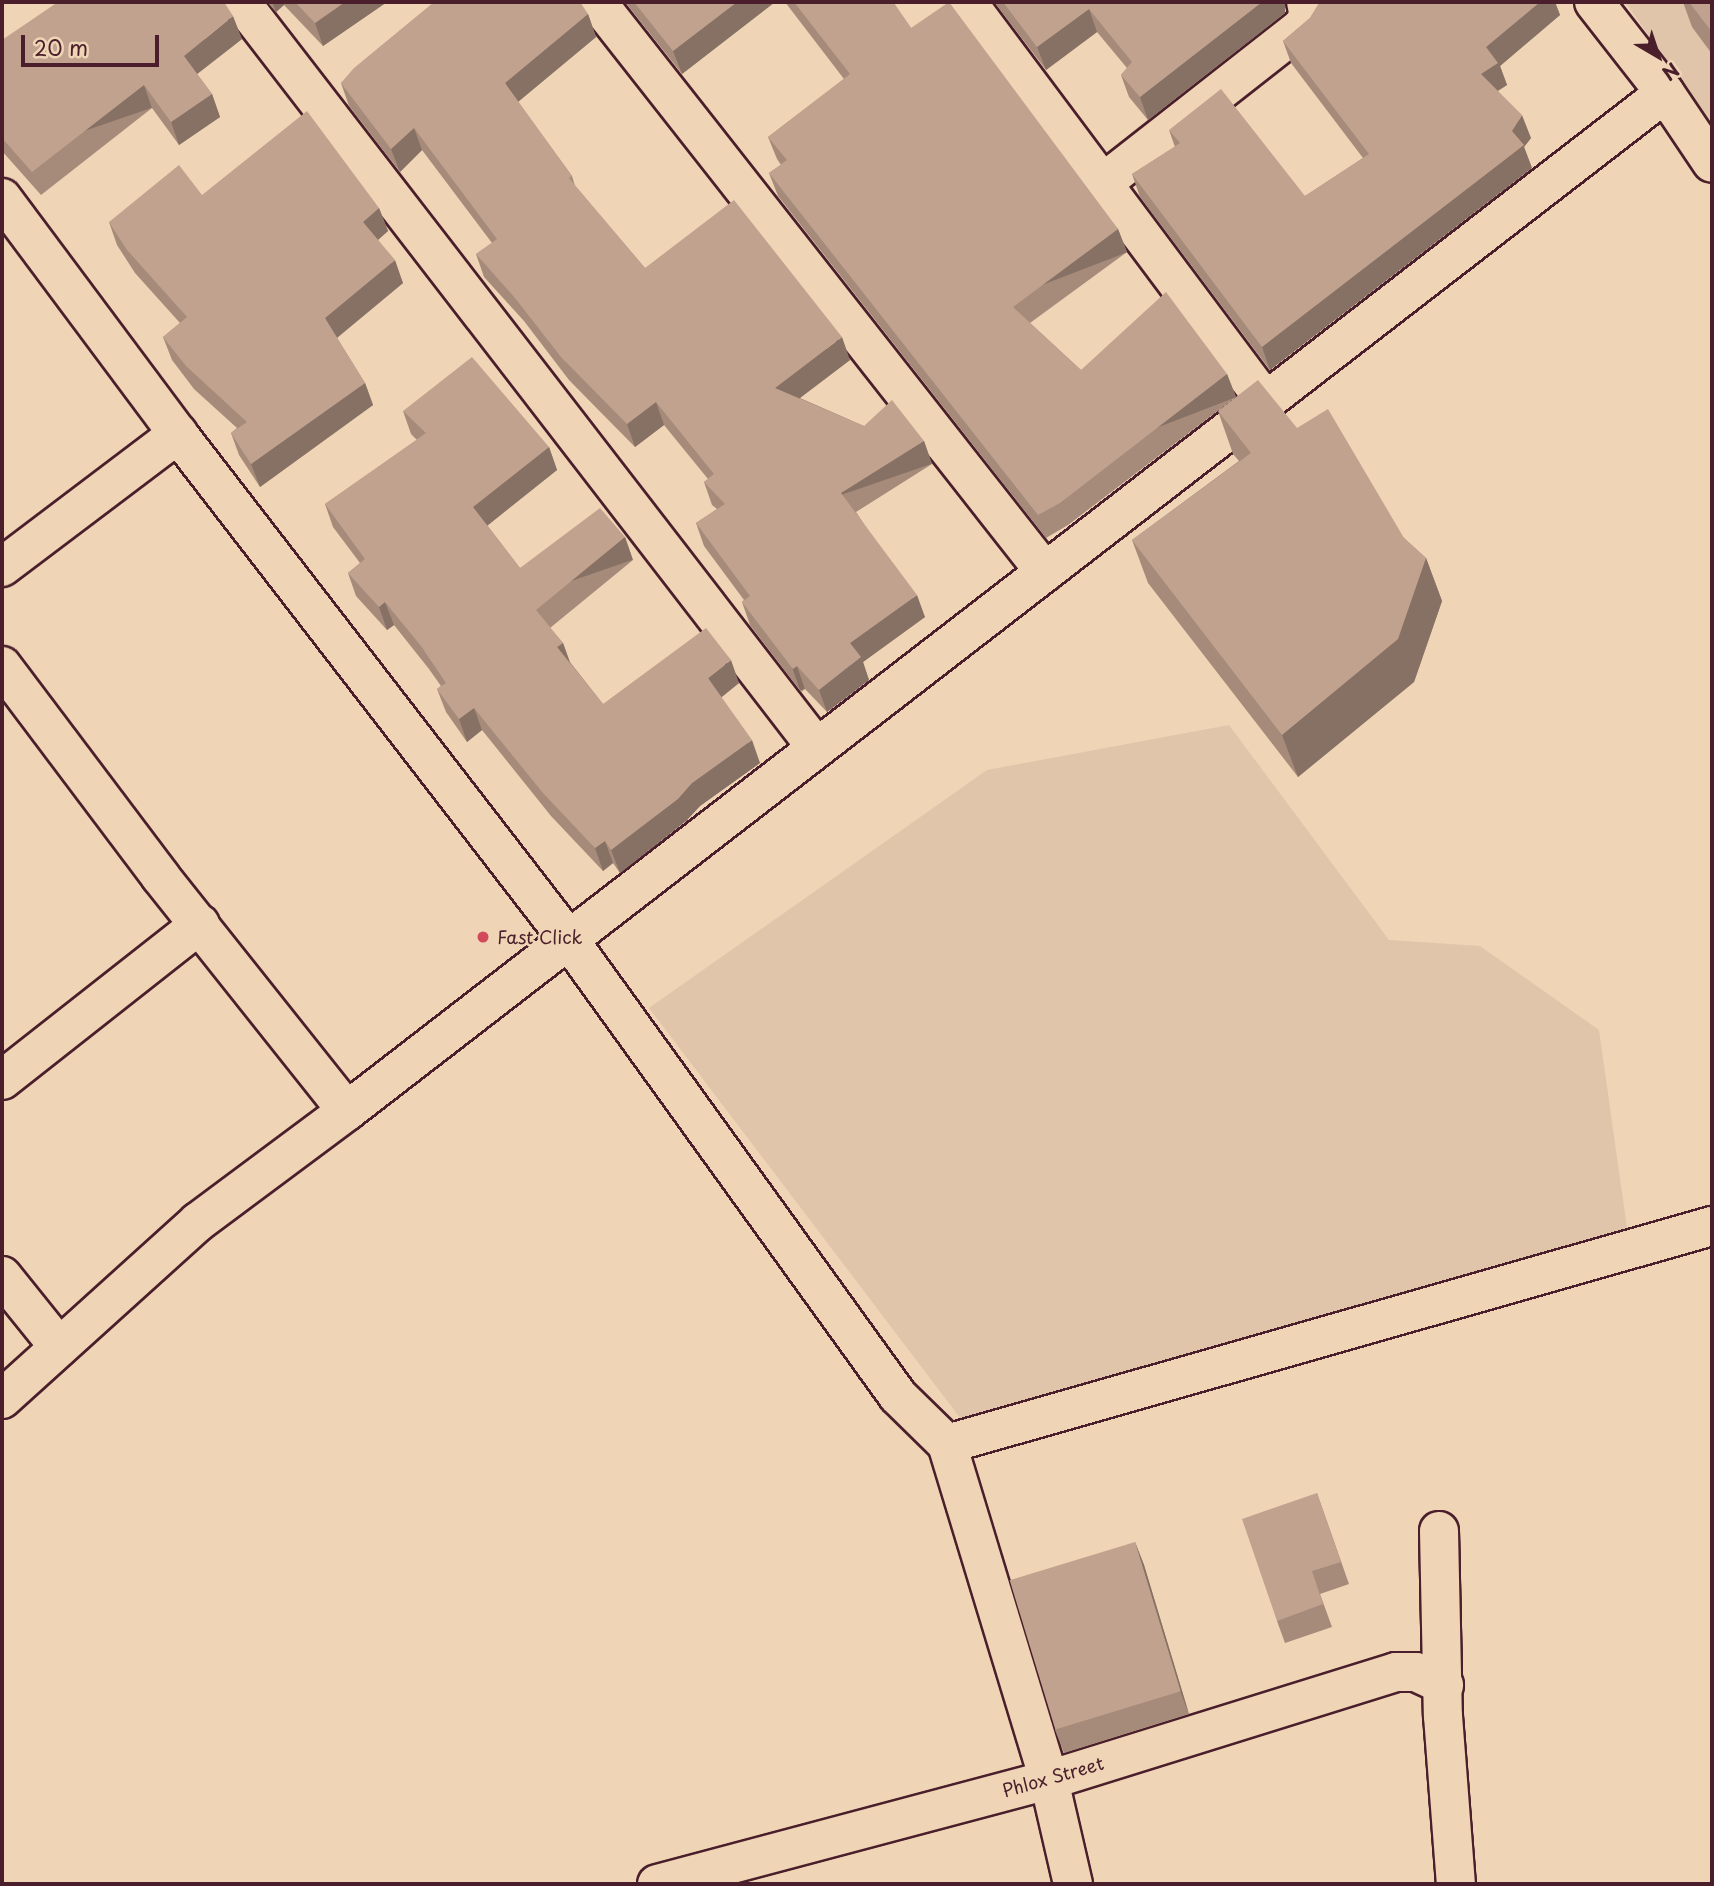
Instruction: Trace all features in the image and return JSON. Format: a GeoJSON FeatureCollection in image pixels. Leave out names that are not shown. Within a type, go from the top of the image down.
{"type":"FeatureCollection","features":[{"type":"Feature","properties":{"kind":"street"},"geometry":{"type":"LineString","coordinates":[[241,2],[817,748]]}},
{"type":"Feature","properties":{"kind":"street"},"geometry":{"type":"LineString","coordinates":[[597,2],[1045,572]]}},
{"type":"Feature","properties":{"kind":"street"},"geometry":{"type":"LineString","coordinates":[[967,2],[1266,401]]}},
{"type":"Feature","properties":{"kind":"street"},"geometry":{"type":"LineString","coordinates":[[1103,183],[1301,29],[1309,17],[1306,2]]}},
{"type":"Feature","properties":{"kind":"street"},"geometry":{"type":"LineString","coordinates":[[1594,2],[1665,93],[1712,163]]}},
{"type":"Feature","properties":{"kind":"street"},"geometry":{"type":"LineString","coordinates":[[2,1399],[198,1222],[347,1111],[1665,93]]}},
{"type":"Feature","properties":{"kind":"street"},"geometry":{"type":"LineString","coordinates":[[2,198],[178,434],[569,940],[898,1396],[947,1444],[1049,1780],[1073,1884]]}},
{"type":"Feature","properties":{"kind":"street"},"geometry":{"type":"LineString","coordinates":[[2,567],[178,434]]}},
{"type":"Feature","properties":{"kind":"street"},"geometry":{"type":"LineString","coordinates":[[2,666],[347,1111]]}},
{"type":"Feature","properties":{"kind":"street"},"geometry":{"type":"LineString","coordinates":[[2,1080],[200,924]]}},
{"type":"Feature","properties":{"kind":"street"},"geometry":{"type":"LineString","coordinates":[[947,1444],[1712,1226]]}},
{"type":"Feature","properties":{"kind":"street"},"geometry":{"type":"LineString","coordinates":[[2,1276],[59,1348]]}},
{"type":"Feature","properties":{"kind":"street"},"geometry":{"type":"LineString","coordinates":[[1439,1531],[1443,1716],[1456,1884]]}},
{"type":"Feature","properties":{"kind":"street","name":"Phlox Street"},"geometry":{"type":"LineString","coordinates":[[657,1884],[1049,1780],[1396,1672],[1416,1672],[1444,1685]]}},
{"type":"Feature","properties":{"kind":"shaded area"},"geometry":{"type":"Polygon","coordinates":[[[1625,2],[1712,2],[1712,125],[1625,2]]]}},
{"type":"Feature","properties":{"kind":"shaded area"},"geometry":{"type":"Polygon","coordinates":[[[1229,725],[1389,940],[1480,946],[1599,1030],[1627,1228],[964,1423],[649,1008],[987,770],[1229,725]]]}},
{"type":"Feature","properties":{"kind":"building"},"geometry":{"type":"Polygon","coordinates":[[[58,2],[224,2],[233,16],[184,56],[212,94],[171,122],[144,85],[32,172],[2,138],[2,40],[58,2]]]}},
{"type":"Feature","properties":{"kind":"building"},"geometry":{"type":"Polygon","coordinates":[[[295,2],[345,2],[315,23],[295,2]]]}},
{"type":"Feature","properties":{"kind":"building"},"geometry":{"type":"Polygon","coordinates":[[[434,2],[580,2],[588,14],[505,83],[572,176],[569,178],[645,268],[734,200],[842,337],[775,388],[864,426],[892,400],[924,441],[841,493],[917,595],[850,643],[861,657],[819,690],[797,666],[793,669],[742,602],[750,596],[696,523],[725,504],[704,482],[714,474],[656,402],[627,424],[561,357],[476,254],[497,239],[414,128],[391,149],[341,83],[354,68],[434,2]]]}},
{"type":"Feature","properties":{"kind":"building"},"geometry":{"type":"Polygon","coordinates":[[[634,2],[737,2],[673,51],[634,2]]]}},
{"type":"Feature","properties":{"kind":"building"},"geometry":{"type":"Polygon","coordinates":[[[794,2],[893,2],[911,28],[949,2],[1118,229],[1013,307],[1081,370],[1166,292],[1227,374],[1060,503],[1038,515],[769,173],[787,160],[768,137],[850,74],[794,2]]]}},
{"type":"Feature","properties":{"kind":"building"},"geometry":{"type":"Polygon","coordinates":[[[1003,2],[1262,2],[1140,97],[1121,75],[1132,62],[1089,9],[1037,47],[1003,2]]]}},
{"type":"Feature","properties":{"kind":"building"},"geometry":{"type":"Polygon","coordinates":[[[1320,2],[1540,2],[1486,47],[1498,63],[1481,74],[1522,115],[1512,131],[1524,145],[1262,347],[1132,174],[1180,143],[1169,130],[1221,89],[1305,196],[1369,154],[1283,41],[1310,18],[1320,2]]]}},
{"type":"Feature","properties":{"kind":"building"},"geometry":{"type":"Polygon","coordinates":[[[1689,2],[1712,2],[1712,32],[1689,2]]]}},
{"type":"Feature","properties":{"kind":"building"},"geometry":{"type":"Polygon","coordinates":[[[307,111],[379,208],[363,222],[395,260],[325,318],[365,383],[251,464],[231,433],[247,422],[186,366],[163,337],[187,317],[127,250],[109,222],[179,165],[202,195],[307,111]]]}},
{"type":"Feature","properties":{"kind":"building"},"geometry":{"type":"Polygon","coordinates":[[[472,357],[549,447],[473,507],[520,568],[600,508],[625,537],[536,610],[563,643],[557,647],[603,704],[706,628],[731,660],[708,678],[752,740],[692,783],[678,799],[611,850],[605,841],[595,848],[543,793],[474,708],[459,719],[437,689],[446,683],[421,646],[385,602],[379,607],[348,573],[365,559],[325,504],[426,433],[403,411],[472,357]]]}},
{"type":"Feature","properties":{"kind":"building"},"geometry":{"type":"Polygon","coordinates":[[[1258,380],[1297,428],[1328,409],[1404,538],[1426,558],[1398,639],[1282,735],[1132,540],[1251,453],[1218,411],[1258,380]]]}},
{"type":"Feature","properties":{"kind":"building"},"geometry":{"type":"Polygon","coordinates":[[[1317,1493],[1341,1562],[1312,1571],[1323,1604],[1277,1621],[1242,1519],[1317,1493]]]}},
{"type":"Feature","properties":{"kind":"building"},"geometry":{"type":"Polygon","coordinates":[[[1135,1542],[1181,1691],[1055,1729],[1010,1580],[1135,1542]]]}},
{"type":"Feature","properties":{"kind":"place","name":"Fast Click"},"geometry":{"type":"Point","coordinates":[483,937]}}]}
